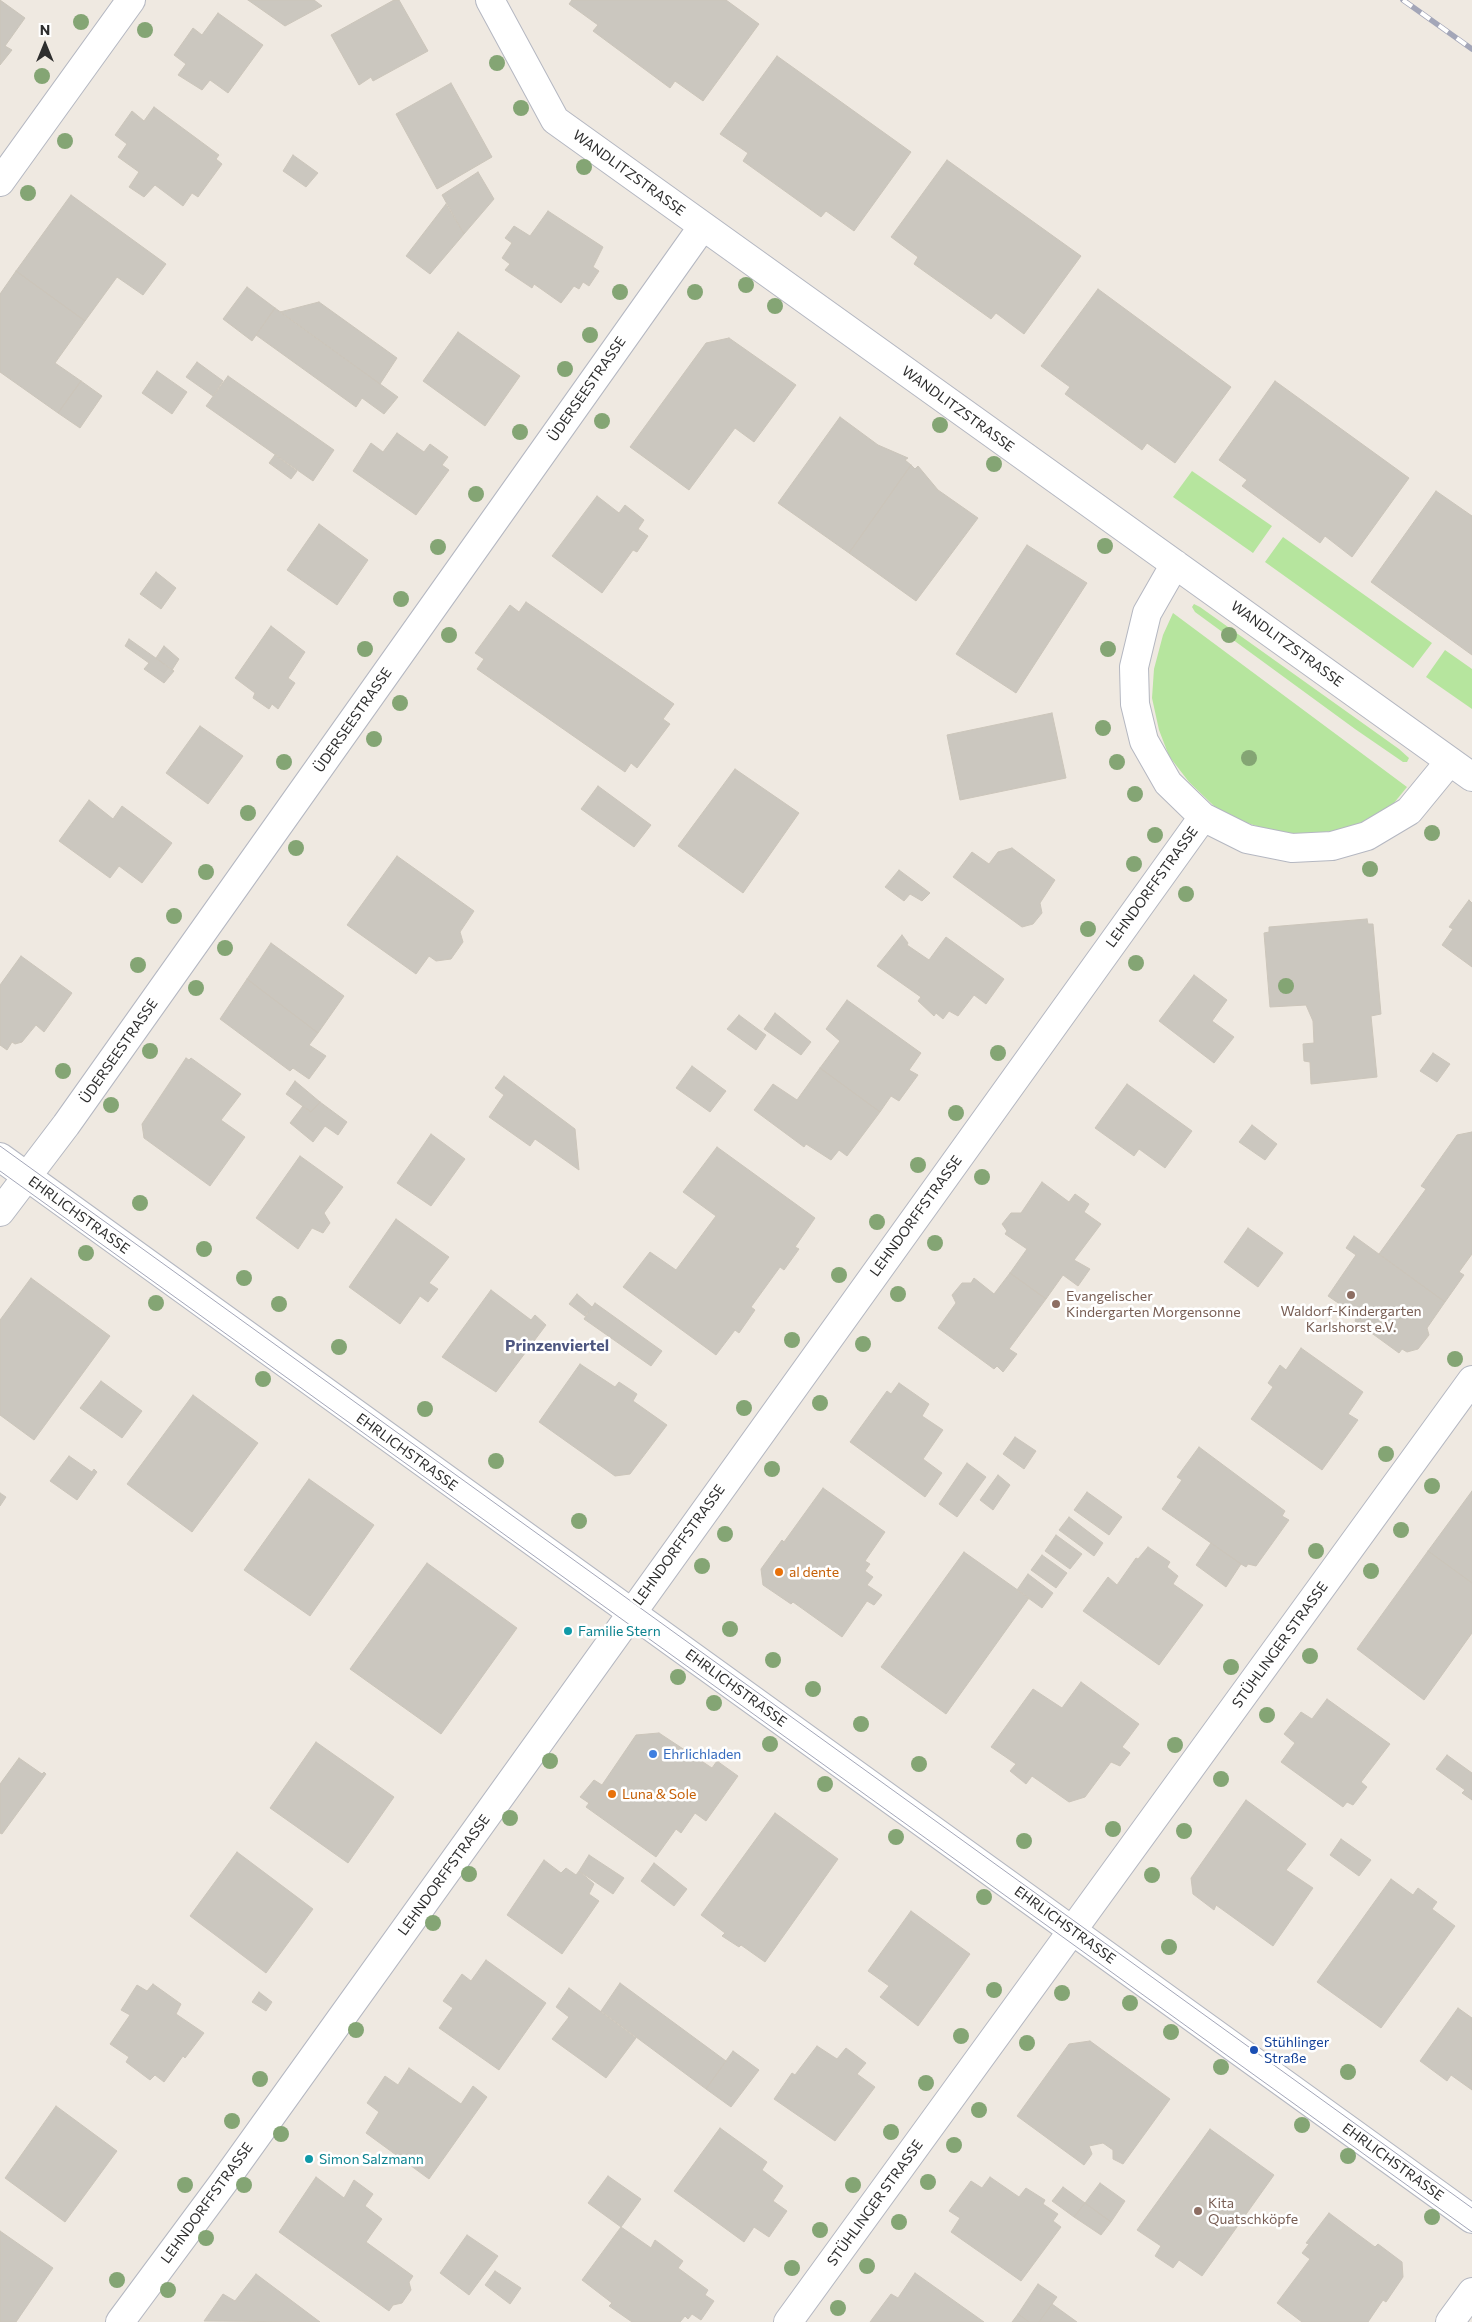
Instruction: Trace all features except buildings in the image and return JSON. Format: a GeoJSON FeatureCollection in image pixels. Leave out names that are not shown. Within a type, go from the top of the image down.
{"type":"FeatureCollection","features":[{"type":"Feature","properties":{"kind":"street"},"geometry":{"type":"LineString","coordinates":[[0,182],[131,0]]}},
{"type":"Feature","properties":{"kind":"street","name":"WANDLITZSTRASSE"},"geometry":{"type":"LineString","coordinates":[[490,0],[555,120],[1472,777]]}},
{"type":"Feature","properties":{"kind":"street","name":"ÜDERSEESTRASSE"},"geometry":{"type":"LineString","coordinates":[[0,1212],[66,1125],[703,226]]}},
{"type":"Feature","properties":{"kind":"street","name":"LEHNDORFFSTRASSE"},"geometry":{"type":"LineString","coordinates":[[1175,564],[1147,613],[1134,667],[1135,704],[1144,740],[1168,782],[1203,816],[1247,839],[1292,848],[1332,846],[1367,836],[1408,811],[1450,761]]}},
{"type":"Feature","properties":{"kind":"street","name":"LEHNDORFFSTRASSE"},"geometry":{"type":"LineString","coordinates":[[120,2322],[223,2182],[1203,816]]}},
{"type":"Feature","properties":{"kind":"street","name":"EHRLICHSTRASSE"},"geometry":{"type":"LineString","coordinates":[[0,1157],[1472,2219]]}},
{"type":"Feature","properties":{"kind":"street","name":"STÜHLINGER STRASSE"},"geometry":{"type":"LineString","coordinates":[[788,2322],[1472,1380]]}},
{"type":"Feature","properties":{"kind":"street"},"geometry":{"type":"LineString","coordinates":[[1450,2322],[1472,2292]]}},
{"type":"Feature","properties":{"kind":"green space"},"geometry":{"type":"Polygon","coordinates":[[[1192,471],[1272,526],[1253,553],[1173,497],[1192,471]]]}},
{"type":"Feature","properties":{"kind":"green space"},"geometry":{"type":"Polygon","coordinates":[[[1283,537],[1432,643],[1413,668],[1265,562],[1283,537]]]}},
{"type":"Feature","properties":{"kind":"green space"},"geometry":{"type":"Polygon","coordinates":[[[1194,604],[1399,749],[1409,758],[1407,762],[1403,762],[1355,729],[1195,612],[1192,607],[1194,604]]]}},
{"type":"Feature","properties":{"kind":"green space"},"geometry":{"type":"Polygon","coordinates":[[[1173,613],[1407,787],[1394,803],[1370,822],[1344,830],[1305,834],[1275,832],[1232,818],[1214,806],[1189,782],[1169,756],[1159,730],[1152,698],[1154,669],[1163,635],[1173,613]]]}},
{"type":"Feature","properties":{"kind":"green space"},"geometry":{"type":"Polygon","coordinates":[[[1445,650],[1472,669],[1472,709],[1426,677],[1445,650]]]}},
{"type":"Feature","properties":{"kind":"tram line"},"geometry":{"type":"LineString","coordinates":[[0,1146],[1472,2208]]}},
{"type":"Feature","properties":{"kind":"tram line"},"geometry":{"type":"LineString","coordinates":[[0,1171],[1472,2232]]}},
{"type":"Feature","properties":{"kind":"railway"},"geometry":{"type":"LineString","coordinates":[[1403,0],[1472,49]]}},
{"type":"Feature","properties":{"kind":"place","name":"Waldorf-Kindergarten Karlshorst e.V."},"geometry":{"type":"Point","coordinates":[1351,1295]}},
{"type":"Feature","properties":{"kind":"place","name":"Evangelischer Kindergarten Morgensonne"},"geometry":{"type":"Point","coordinates":[1056,1304]}},
{"type":"Feature","properties":{"kind":"place","name":"al dente"},"geometry":{"type":"Point","coordinates":[779,1572]}},
{"type":"Feature","properties":{"kind":"place","name":"Familie Stern"},"geometry":{"type":"Point","coordinates":[568,1631]}},
{"type":"Feature","properties":{"kind":"place","name":"Ehrlichladen"},"geometry":{"type":"Point","coordinates":[653,1754]}},
{"type":"Feature","properties":{"kind":"place","name":"Luna & Sole"},"geometry":{"type":"Point","coordinates":[612,1794]}},
{"type":"Feature","properties":{"kind":"place","name":"Stühlinger Straße"},"geometry":{"type":"Point","coordinates":[1254,2050]}},
{"type":"Feature","properties":{"kind":"place","name":"Simon Salzmann"},"geometry":{"type":"Point","coordinates":[309,2159]}},
{"type":"Feature","properties":{"kind":"place","name":"Kita Quatschköpfe"},"geometry":{"type":"Point","coordinates":[1198,2211]}},
{"type":"Feature","properties":{"kind":"district","name":"Prinzenviertel"},"geometry":{"type":"Point","coordinates":[557,1346]}}]}
